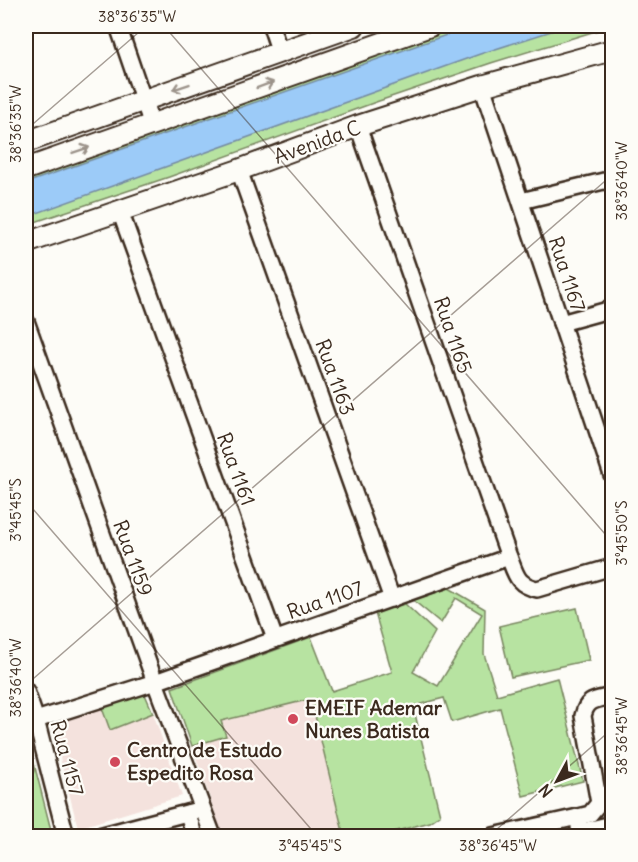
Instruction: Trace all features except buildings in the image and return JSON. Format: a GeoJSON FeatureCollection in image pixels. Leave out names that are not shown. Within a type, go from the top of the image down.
{"type":"FeatureCollection","features":[{"type":"Feature","properties":{"kind":"street"},"geometry":{"type":"LineString","coordinates":[[118,26],[152,125]]}},
{"type":"Feature","properties":{"kind":"street"},"geometry":{"type":"LineString","coordinates":[[271,26],[280,53]]}},
{"type":"Feature","properties":{"kind":"street"},"geometry":{"type":"LineString","coordinates":[[26,142],[354,26]]}},
{"type":"Feature","properties":{"kind":"street"},"geometry":{"type":"LineString","coordinates":[[26,169],[430,26]]}},
{"type":"Feature","properties":{"kind":"street","name":"Avenida C"},"geometry":{"type":"LineString","coordinates":[[26,243],[239,170],[358,126],[482,86],[612,50]]}},
{"type":"Feature","properties":{"kind":"street","name":"Rua 1167"},"geometry":{"type":"LineString","coordinates":[[482,86],[561,323],[607,439],[612,475]]}},
{"type":"Feature","properties":{"kind":"street","name":"Rua 1165"},"geometry":{"type":"LineString","coordinates":[[358,126],[509,557]]}},
{"type":"Feature","properties":{"kind":"street","name":"Rua 1163"},"geometry":{"type":"LineString","coordinates":[[239,170],[392,599]]}},
{"type":"Feature","properties":{"kind":"street"},"geometry":{"type":"LineString","coordinates":[[521,201],[612,179]]}},
{"type":"Feature","properties":{"kind":"street","name":"Rua 1161"},"geometry":{"type":"LineString","coordinates":[[120,211],[275,639]]}},
{"type":"Feature","properties":{"kind":"street"},"geometry":{"type":"LineString","coordinates":[[561,323],[612,309]]}},
{"type":"Feature","properties":{"kind":"street","name":"Rua 1159"},"geometry":{"type":"LineString","coordinates":[[26,321],[156,682],[195,811],[213,837]]}},
{"type":"Feature","properties":{"kind":"street"},"geometry":{"type":"LineString","coordinates":[[509,557],[518,580],[528,587],[537,589],[612,567]]}},
{"type":"Feature","properties":{"kind":"street","name":"Rua 1107"},"geometry":{"type":"LineString","coordinates":[[36,720],[156,682],[509,557]]}},
{"type":"Feature","properties":{"kind":"street","name":"Rua 1157"},"geometry":{"type":"LineString","coordinates":[[26,691],[36,720],[66,837]]}},
{"type":"Feature","properties":{"kind":"street"},"geometry":{"type":"LineString","coordinates":[[579,829],[599,803],[583,716],[586,706],[592,701],[612,696]]}},
{"type":"Feature","properties":{"kind":"street"},"geometry":{"type":"LineString","coordinates":[[99,837],[195,811],[194,837]]}},
{"type":"Feature","properties":{"kind":"street"},"geometry":{"type":"LineString","coordinates":[[493,837],[612,824]]}},
{"type":"Feature","properties":{"kind":"shaded area","name":"EMEIF Ademar Nunes Batista"},"geometry":{"type":"Polygon","coordinates":[[[311,637],[332,691],[392,672],[430,822],[378,836],[223,836],[172,688],[311,637]]]}},
{"type":"Feature","properties":{"kind":"shaded area","name":"Centro de Estudo Espedito Rosa"},"geometry":{"type":"Polygon","coordinates":[[[144,692],[182,796],[78,828],[52,726],[144,692]]]}},
{"type":"Feature","properties":{"kind":"green space"},"geometry":{"type":"Polygon","coordinates":[[[417,26],[612,26],[491,63],[376,102],[169,177],[26,225],[26,163],[417,26]]]}},
{"type":"Feature","properties":{"kind":"green space"},"geometry":{"type":"Polygon","coordinates":[[[449,588],[485,609],[484,654],[497,695],[557,678],[583,781],[523,796],[500,708],[452,722],[444,698],[413,706],[440,815],[430,822],[378,836],[344,836],[311,699],[221,721],[226,736],[192,746],[172,688],[311,637],[332,691],[392,672],[375,613],[404,603],[435,632],[413,672],[438,686],[482,614],[456,598],[441,623],[413,600],[449,588]]]}},
{"type":"Feature","properties":{"kind":"green space"},"geometry":{"type":"Polygon","coordinates":[[[577,608],[589,660],[511,677],[499,626],[577,608]]]}},
{"type":"Feature","properties":{"kind":"green space"},"geometry":{"type":"Polygon","coordinates":[[[144,692],[153,713],[110,730],[102,708],[144,692]]]}},
{"type":"Feature","properties":{"kind":"green space"},"geometry":{"type":"Polygon","coordinates":[[[26,732],[52,834],[45,836],[26,836],[26,732]]]}},
{"type":"Feature","properties":{"kind":"water"},"geometry":{"type":"Polygon","coordinates":[[[472,26],[567,26],[480,54],[26,217],[26,183],[472,26]]]}},
{"type":"Feature","properties":{"kind":"place","name":"EMEIF Ademar Nunes Batista"},"geometry":{"type":"Point","coordinates":[293,719]}},
{"type":"Feature","properties":{"kind":"place","name":"Centro de Estudo Espedito Rosa"},"geometry":{"type":"Point","coordinates":[115,762]}}]}
